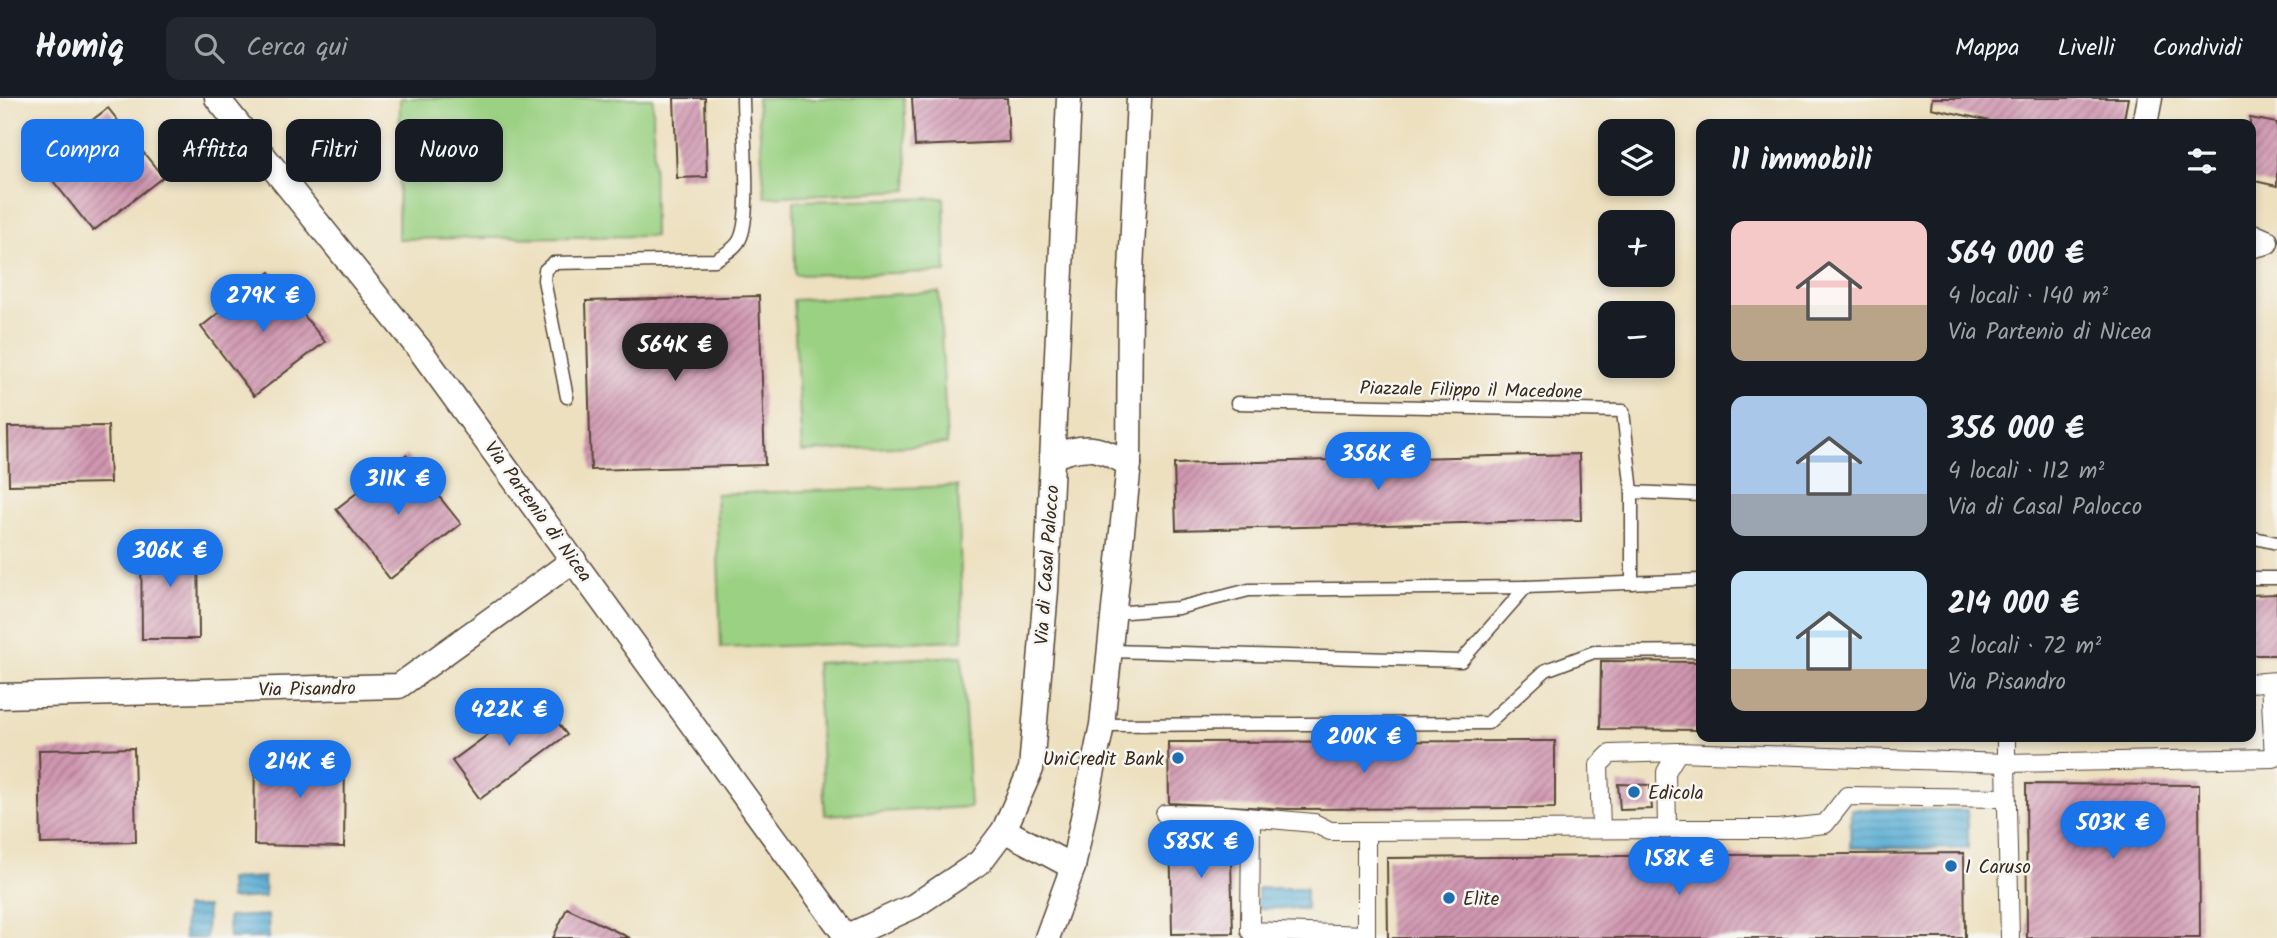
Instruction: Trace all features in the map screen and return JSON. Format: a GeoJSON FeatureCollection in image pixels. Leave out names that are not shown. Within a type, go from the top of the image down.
{"type":"FeatureCollection","features":[{"type":"Feature","properties":{"kind":"street","name":"Via Partenio di Nicea"},"geometry":{"type":"LineString","coordinates":[[217,98],[420,350],[845,937]]}},
{"type":"Feature","properties":{"kind":"street","name":"Via di Casal Palocco"},"geometry":{"type":"LineString","coordinates":[[845,937],[914,906],[980,862],[1004,830],[1031,769],[1046,590],[1069,98]]}},
{"type":"Feature","properties":{"kind":"street"},"geometry":{"type":"LineString","coordinates":[[1047,938],[1073,867],[1102,725],[1129,464],[1130,293],[1139,98]]}},
{"type":"Feature","properties":{"kind":"street"},"geometry":{"type":"LineString","coordinates":[[2146,119],[2150,98]]}},
{"type":"Feature","properties":{"kind":"street"},"geometry":{"type":"LineString","coordinates":[[1052,457],[1076,447],[1100,448],[1129,464]]}},
{"type":"Feature","properties":{"kind":"street","name":"Via Pisandro"},"geometry":{"type":"LineString","coordinates":[[0,696],[399,686],[574,560]]}},
{"type":"Feature","properties":{"kind":"street"},"geometry":{"type":"LineString","coordinates":[[1601,829],[1599,765],[1610,754],[1678,752],[2006,763],[2274,758],[2273,682]]}},
{"type":"Feature","properties":{"kind":"street"},"geometry":{"type":"LineString","coordinates":[[2006,742],[2010,938]]}},
{"type":"Feature","properties":{"kind":"street"},"geometry":{"type":"LineString","coordinates":[[1667,829],[1667,772],[1678,752]]}},
{"type":"Feature","properties":{"kind":"street"},"geometry":{"type":"LineString","coordinates":[[1165,814],[1314,823],[1330,831],[1778,829],[1825,824],[1847,796],[2006,798]]}},
{"type":"Feature","properties":{"kind":"street"},"geometry":{"type":"LineString","coordinates":[[1251,818],[1250,931],[1366,936],[1366,831]]}},
{"type":"Feature","properties":{"kind":"street"},"geometry":{"type":"LineString","coordinates":[[1004,830],[1073,867]]}},
{"type":"Feature","properties":{"kind":"lane"},"geometry":{"type":"LineString","coordinates":[[566,397],[544,280],[545,270],[553,263],[715,260],[725,255],[740,240],[745,213],[743,98]]}},
{"type":"Feature","properties":{"kind":"lane","name":"Piazzale Filippo il Macedone"},"geometry":{"type":"LineString","coordinates":[[1237,403],[1623,411],[1632,492],[1632,583]]}},
{"type":"Feature","properties":{"kind":"lane"},"geometry":{"type":"LineString","coordinates":[[1632,492],[1696,495]]}},
{"type":"Feature","properties":{"kind":"lane"},"geometry":{"type":"LineString","coordinates":[[2256,538],[2277,543]]}},
{"type":"Feature","properties":{"kind":"lane"},"geometry":{"type":"LineString","coordinates":[[2256,578],[2277,578]]}},
{"type":"Feature","properties":{"kind":"lane"},"geometry":{"type":"LineString","coordinates":[[1114,613],[1178,608],[1250,590],[1526,587],[1696,580]]}},
{"type":"Feature","properties":{"kind":"lane"},"geometry":{"type":"LineString","coordinates":[[1110,651],[1461,661],[1526,587]]}},
{"type":"Feature","properties":{"kind":"lane"},"geometry":{"type":"LineString","coordinates":[[1102,725],[1488,723],[1546,670],[1594,652],[1696,652]]}},
{"type":"Feature","properties":{"kind":"green space"},"geometry":{"type":"Polygon","coordinates":[[[400,98],[653,98],[654,236],[398,239],[399,182],[503,182],[503,119],[400,119],[400,98]]]}},
{"type":"Feature","properties":{"kind":"green space"},"geometry":{"type":"Polygon","coordinates":[[[757,98],[904,98],[908,190],[765,197],[757,98]]]}},
{"type":"Feature","properties":{"kind":"green space"},"geometry":{"type":"Polygon","coordinates":[[[944,198],[946,272],[795,275],[794,201],[944,198]]]}},
{"type":"Feature","properties":{"kind":"green space"},"geometry":{"type":"Polygon","coordinates":[[[939,292],[947,444],[802,452],[793,300],[939,292]]]}},
{"type":"Feature","properties":{"kind":"green space"},"geometry":{"type":"Polygon","coordinates":[[[958,486],[963,640],[721,648],[716,494],[958,486]]]}},
{"type":"Feature","properties":{"kind":"green space"},"geometry":{"type":"Polygon","coordinates":[[[962,656],[970,807],[825,815],[816,663],[962,656]]]}},
{"type":"Feature","properties":{"kind":"water"},"geometry":{"type":"Polygon","coordinates":[[[1851,809],[1968,810],[1968,849],[1850,848],[1851,809]]]}},
{"type":"Feature","properties":{"kind":"water"},"geometry":{"type":"Polygon","coordinates":[[[264,877],[265,897],[230,899],[229,879],[264,877]]]}},
{"type":"Feature","properties":{"kind":"water"},"geometry":{"type":"Polygon","coordinates":[[[1258,888],[1306,888],[1306,909],[1258,908],[1258,888]]]}},
{"type":"Feature","properties":{"kind":"water"},"geometry":{"type":"Polygon","coordinates":[[[185,907],[207,907],[206,938],[184,938],[185,907]]]}},
{"type":"Feature","properties":{"kind":"water"},"geometry":{"type":"Polygon","coordinates":[[[268,915],[269,938],[229,938],[228,917],[268,915]]]}},
{"type":"Feature","properties":{"kind":"building"},"geometry":{"type":"Polygon","coordinates":[[[674,98],[705,98],[707,177],[677,178],[674,98]]]}},
{"type":"Feature","properties":{"kind":"building"},"geometry":{"type":"Polygon","coordinates":[[[912,98],[1007,98],[1009,142],[915,146],[912,98]]]}},
{"type":"Feature","properties":{"kind":"building"},"geometry":{"type":"Polygon","coordinates":[[[1932,98],[2128,98],[2124,119],[1981,119],[1931,108],[1932,98]]]}},
{"type":"Feature","properties":{"kind":"building"},"geometry":{"type":"Polygon","coordinates":[[[108,108],[117,119],[94,119],[108,108]]]}},
{"type":"Feature","properties":{"kind":"building"},"geometry":{"type":"Polygon","coordinates":[[[2256,119],[2277,123],[2277,186],[2256,181],[2256,119]]]}},
{"type":"Feature","properties":{"kind":"building"},"geometry":{"type":"Polygon","coordinates":[[[144,153],[158,171],[158,181],[93,231],[54,182],[144,182],[144,153]]]}},
{"type":"Feature","properties":{"kind":"building"},"geometry":{"type":"Polygon","coordinates":[[[270,272],[325,342],[254,396],[201,327],[270,272]]]}},
{"type":"Feature","properties":{"kind":"building"},"geometry":{"type":"Polygon","coordinates":[[[759,296],[765,465],[591,470],[586,301],[759,296]]]}},
{"type":"Feature","properties":{"kind":"building"},"geometry":{"type":"Polygon","coordinates":[[[108,426],[110,483],[9,485],[8,427],[108,426]]]}},
{"type":"Feature","properties":{"kind":"building"},"geometry":{"type":"Polygon","coordinates":[[[1579,454],[1581,520],[1176,530],[1174,464],[1579,454]]]}},
{"type":"Feature","properties":{"kind":"building"},"geometry":{"type":"Polygon","coordinates":[[[406,455],[461,524],[390,579],[336,509],[406,455]]]}},
{"type":"Feature","properties":{"kind":"building"},"geometry":{"type":"Polygon","coordinates":[[[141,539],[198,539],[199,639],[142,639],[141,539]]]}},
{"type":"Feature","properties":{"kind":"building"},"geometry":{"type":"Polygon","coordinates":[[[2277,594],[2277,655],[2256,655],[2256,595],[2277,594]]]}},
{"type":"Feature","properties":{"kind":"building"},"geometry":{"type":"Polygon","coordinates":[[[1601,661],[1696,662],[1696,730],[1600,729],[1601,661]]]}},
{"type":"Feature","properties":{"kind":"building"},"geometry":{"type":"Polygon","coordinates":[[[539,697],[567,735],[480,799],[452,761],[539,697]]]}},
{"type":"Feature","properties":{"kind":"building"},"geometry":{"type":"Polygon","coordinates":[[[1555,741],[1555,808],[1288,809],[1169,803],[1168,742],[1555,741]]]}},
{"type":"Feature","properties":{"kind":"building"},"geometry":{"type":"Polygon","coordinates":[[[134,748],[136,842],[41,844],[39,750],[134,748]]]}},
{"type":"Feature","properties":{"kind":"building"},"geometry":{"type":"Polygon","coordinates":[[[255,754],[345,756],[344,847],[254,845],[255,754]]]}},
{"type":"Feature","properties":{"kind":"building","name":"Edicola"},"geometry":{"type":"Polygon","coordinates":[[[1618,784],[1650,785],[1652,809],[1620,810],[1618,784]]]}},
{"type":"Feature","properties":{"kind":"building"},"geometry":{"type":"Polygon","coordinates":[[[2026,784],[2199,785],[2200,938],[2027,938],[2026,784]]]}},
{"type":"Feature","properties":{"kind":"building"},"geometry":{"type":"Polygon","coordinates":[[[1170,825],[1230,827],[1233,933],[1172,934],[1170,825]]]}},
{"type":"Feature","properties":{"kind":"building"},"geometry":{"type":"Polygon","coordinates":[[[1964,853],[1965,938],[1388,938],[1387,858],[1964,853]]]}},
{"type":"Feature","properties":{"kind":"building"},"geometry":{"type":"Polygon","coordinates":[[[567,908],[630,938],[553,938],[567,908]]]}},
{"type":"Feature","properties":{"kind":"place","name":"UniCredit Bank"},"geometry":{"type":"Point","coordinates":[1178,758]}},
{"type":"Feature","properties":{"kind":"place","name":"Edicola"},"geometry":{"type":"Point","coordinates":[1634,792]}},
{"type":"Feature","properties":{"kind":"place","name":"I Caruso"},"geometry":{"type":"Point","coordinates":[1951,866]}},
{"type":"Feature","properties":{"kind":"place","name":"Elite"},"geometry":{"type":"Point","coordinates":[1449,898]}}]}
